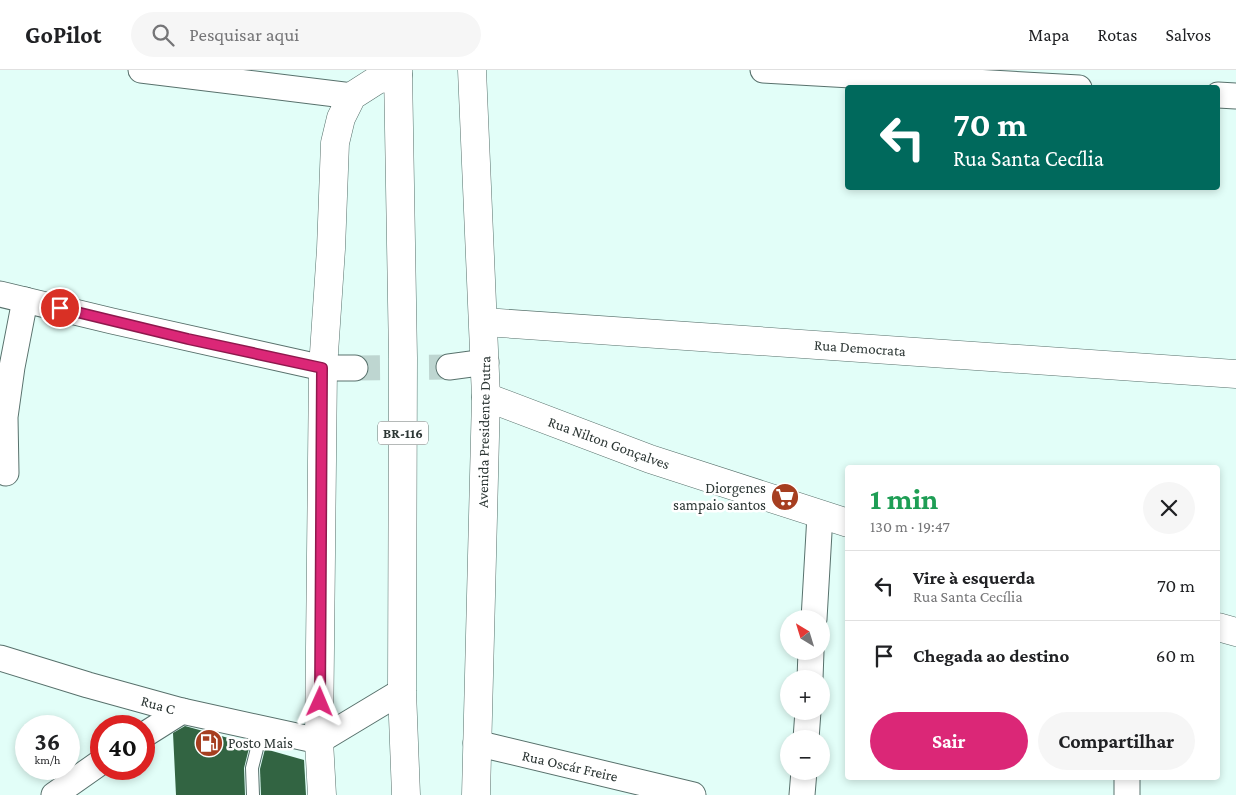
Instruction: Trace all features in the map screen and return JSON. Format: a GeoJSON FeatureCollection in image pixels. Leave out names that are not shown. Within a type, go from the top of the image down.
{"type":"FeatureCollection","features":[{"type":"Feature","properties":{"kind":"main road","name":"Avenida Presidente Dutra"},"geometry":{"type":"LineString","coordinates":[[472,70],[486,362],[476,795]]}},
{"type":"Feature","properties":{"kind":"main road"},"geometry":{"type":"LineString","coordinates":[[322,795],[320,741],[322,368],[331,249],[336,143],[341,118],[352,96],[377,80],[398,73]]}},
{"type":"Feature","properties":{"kind":"main road","name":"BR-116"},"geometry":{"type":"LineString","coordinates":[[398,73],[403,358],[402,691],[406,795]]}},
{"type":"Feature","properties":{"kind":"main road","name":"Rua Democrata"},"geometry":{"type":"LineString","coordinates":[[484,322],[1236,374]]}},
{"type":"Feature","properties":{"kind":"main road","name":"Rua Nilton Gonçalves"},"geometry":{"type":"LineString","coordinates":[[486,397],[650,459],[845,522]]}},
{"type":"Feature","properties":{"kind":"main road"},"geometry":{"type":"LineString","coordinates":[[1220,628],[1236,632]]}},
{"type":"Feature","properties":{"kind":"street"},"geometry":{"type":"LineString","coordinates":[[141,70],[352,96]]}},
{"type":"Feature","properties":{"kind":"street"},"geometry":{"type":"LineString","coordinates":[[763,70],[1026,85]]}},
{"type":"Feature","properties":{"kind":"street"},"geometry":{"type":"LineString","coordinates":[[1220,95],[1236,96]]}},
{"type":"Feature","properties":{"kind":"street"},"geometry":{"type":"LineString","coordinates":[[0,294],[322,368],[355,368]]}},
{"type":"Feature","properties":{"kind":"street"},"geometry":{"type":"LineString","coordinates":[[6,473],[5,417],[12,367],[25,300]]}},
{"type":"Feature","properties":{"kind":"street"},"geometry":{"type":"LineString","coordinates":[[449,367],[486,362]]}},
{"type":"Feature","properties":{"kind":"street"},"geometry":{"type":"LineString","coordinates":[[815,610],[820,515]]}},
{"type":"Feature","properties":{"kind":"street","name":"Rua C"},"geometry":{"type":"LineString","coordinates":[[0,658],[182,711],[320,741]]}},
{"type":"Feature","properties":{"kind":"street"},"geometry":{"type":"LineString","coordinates":[[320,741],[402,691]]}},
{"type":"Feature","properties":{"kind":"street"},"geometry":{"type":"LineString","coordinates":[[155,728],[182,711]]}},
{"type":"Feature","properties":{"kind":"street","name":"Rua Oscár Freire"},"geometry":{"type":"LineString","coordinates":[[476,743],[693,795]]}},
{"type":"Feature","properties":{"kind":"street"},"geometry":{"type":"LineString","coordinates":[[54,795],[90,770]]}},
{"type":"Feature","properties":{"kind":"street"},"geometry":{"type":"LineString","coordinates":[[802,795],[803,780]]}},
{"type":"Feature","properties":{"kind":"street"},"geometry":{"type":"LineString","coordinates":[[1127,780],[1127,795]]}},
{"type":"Feature","properties":{"kind":"lane"},"geometry":{"type":"LineString","coordinates":[[253,795],[252,768],[262,729]]}},
{"type":"Feature","properties":{"kind":"building"},"geometry":{"type":"Polygon","coordinates":[[[185,726],[250,744],[244,768],[245,795],[176,795],[173,733],[185,726]]]}},
{"type":"Feature","properties":{"kind":"building"},"geometry":{"type":"Polygon","coordinates":[[[265,749],[304,760],[306,795],[261,795],[260,769],[265,749]]]}},
{"type":"Feature","properties":{"kind":"tunnel"},"geometry":{"type":"LineString","coordinates":[[355,368],[449,367]]}},
{"type":"Feature","properties":{"kind":"place","name":"Diorgenes sampaio santos"},"geometry":{"type":"Point","coordinates":[785,497]}},
{"type":"Feature","properties":{"kind":"place","name":"Posto Mais"},"geometry":{"type":"Point","coordinates":[209,743]}},
{"type":"Feature","properties":{"kind":"route"},"geometry":{"type":"LineString","coordinates":[[60,308],[188,339],[322,368],[320,702]]}}]}
